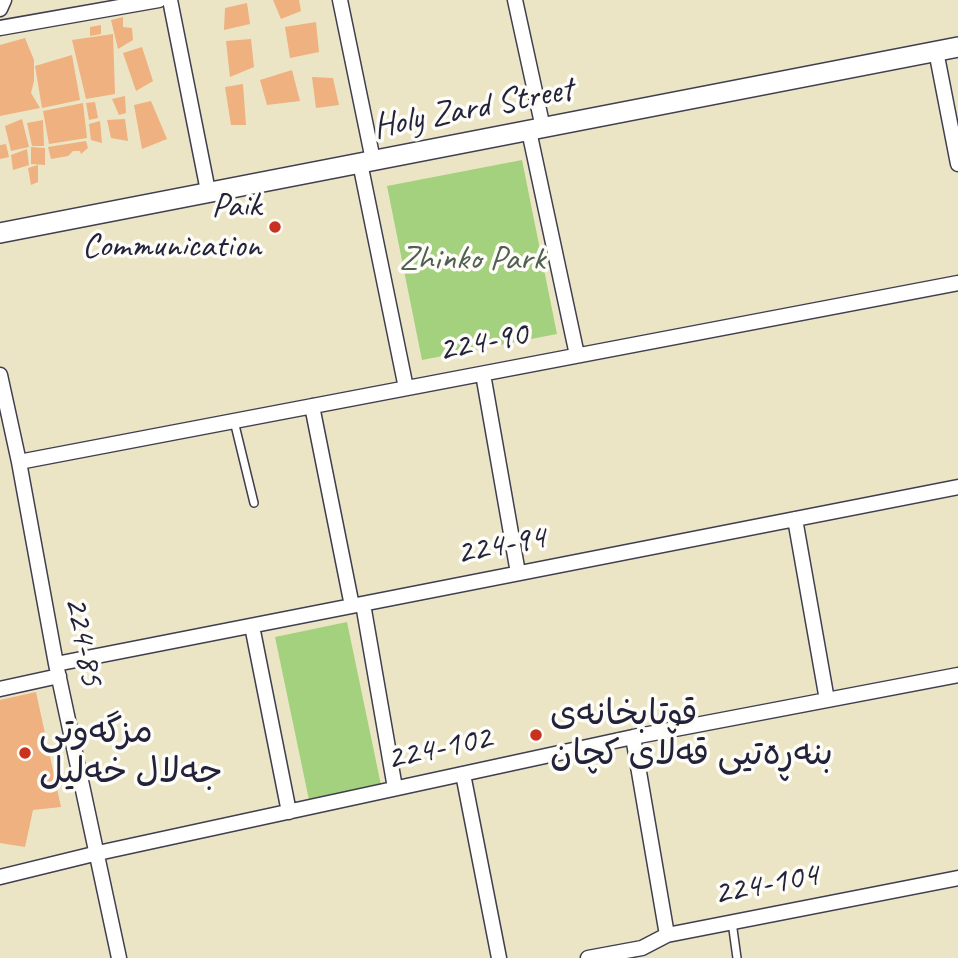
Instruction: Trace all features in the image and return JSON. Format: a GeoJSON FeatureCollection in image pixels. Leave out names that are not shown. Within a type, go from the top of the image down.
{"type":"FeatureCollection","features":[{"type":"Feature","properties":{"kind":"street"},"geometry":{"type":"LineString","coordinates":[[0,9],[4,0]]}},
{"type":"Feature","properties":{"kind":"street"},"geometry":{"type":"LineString","coordinates":[[0,28],[159,0]]}},
{"type":"Feature","properties":{"kind":"street"},"geometry":{"type":"LineString","coordinates":[[170,0],[208,191]]}},
{"type":"Feature","properties":{"kind":"street"},"geometry":{"type":"LineString","coordinates":[[340,0],[406,388]]}},
{"type":"Feature","properties":{"kind":"street"},"geometry":{"type":"LineString","coordinates":[[515,0],[577,355]]}},
{"type":"Feature","properties":{"kind":"street","name":"Holy Zard Street"},"geometry":{"type":"LineString","coordinates":[[0,233],[958,47]]}},
{"type":"Feature","properties":{"kind":"street"},"geometry":{"type":"LineString","coordinates":[[936,51],[958,164]]}},
{"type":"Feature","properties":{"kind":"street","name":"224-90"},"geometry":{"type":"LineString","coordinates":[[19,462],[958,283]]}},
{"type":"Feature","properties":{"kind":"street"},"geometry":{"type":"LineString","coordinates":[[483,373],[518,573]]}},
{"type":"Feature","properties":{"kind":"street","name":"224-85"},"geometry":{"type":"LineString","coordinates":[[0,375],[58,670],[120,958]]}},
{"type":"Feature","properties":{"kind":"street"},"geometry":{"type":"LineString","coordinates":[[312,406],[358,605],[395,788]]}},
{"type":"Feature","properties":{"kind":"street","name":"224-94"},"geometry":{"type":"LineString","coordinates":[[0,689],[58,670],[252,626],[958,487]]}},
{"type":"Feature","properties":{"kind":"street"},"geometry":{"type":"LineString","coordinates":[[795,519],[827,700]]}},
{"type":"Feature","properties":{"kind":"street"},"geometry":{"type":"LineString","coordinates":[[252,626],[289,812]]}},
{"type":"Feature","properties":{"kind":"street","name":"224-102"},"geometry":{"type":"LineString","coordinates":[[0,877],[98,853],[633,737],[958,675]]}},
{"type":"Feature","properties":{"kind":"street"},"geometry":{"type":"LineString","coordinates":[[633,737],[667,935]]}},
{"type":"Feature","properties":{"kind":"street"},"geometry":{"type":"LineString","coordinates":[[463,774],[499,958]]}},
{"type":"Feature","properties":{"kind":"street","name":"224-104"},"geometry":{"type":"LineString","coordinates":[[588,958],[642,953],[667,935],[958,878]]}},
{"type":"Feature","properties":{"kind":"lane"},"geometry":{"type":"LineString","coordinates":[[234,421],[254,503]]}},
{"type":"Feature","properties":{"kind":"lane"},"geometry":{"type":"LineString","coordinates":[[732,922],[737,958]]}},
{"type":"Feature","properties":{"kind":"green space","name":"Zhinko Park"},"geometry":{"type":"Polygon","coordinates":[[[522,160],[557,334],[422,360],[387,186],[522,160]]]}},
{"type":"Feature","properties":{"kind":"green space"},"geometry":{"type":"Polygon","coordinates":[[[347,622],[381,785],[309,800],[275,637],[347,622]]]}},
{"type":"Feature","properties":{"kind":"building"},"geometry":{"type":"Polygon","coordinates":[[[273,0],[299,0],[301,11],[281,19],[273,0]]]}},
{"type":"Feature","properties":{"kind":"building"},"geometry":{"type":"Polygon","coordinates":[[[247,3],[250,24],[224,30],[225,8],[247,3]]]}},
{"type":"Feature","properties":{"kind":"building"},"geometry":{"type":"Polygon","coordinates":[[[123,17],[123,27],[132,28],[133,40],[118,49],[111,20],[123,17]]]}},
{"type":"Feature","properties":{"kind":"building"},"geometry":{"type":"Polygon","coordinates":[[[316,22],[319,52],[290,58],[285,27],[316,22]]]}},
{"type":"Feature","properties":{"kind":"building"},"geometry":{"type":"Polygon","coordinates":[[[101,25],[101,34],[90,36],[90,27],[101,25]]]}},
{"type":"Feature","properties":{"kind":"building"},"geometry":{"type":"Polygon","coordinates":[[[113,34],[115,94],[86,99],[72,40],[113,34]]]}},
{"type":"Feature","properties":{"kind":"building"},"geometry":{"type":"Polygon","coordinates":[[[25,38],[34,60],[31,93],[40,108],[0,116],[0,45],[25,38]]]}},
{"type":"Feature","properties":{"kind":"building"},"geometry":{"type":"Polygon","coordinates":[[[251,39],[254,67],[230,77],[226,41],[251,39]]]}},
{"type":"Feature","properties":{"kind":"building"},"geometry":{"type":"Polygon","coordinates":[[[142,47],[153,81],[136,91],[123,53],[142,47]]]}},
{"type":"Feature","properties":{"kind":"building"},"geometry":{"type":"Polygon","coordinates":[[[72,55],[80,100],[42,108],[35,66],[72,55]]]}},
{"type":"Feature","properties":{"kind":"building"},"geometry":{"type":"Polygon","coordinates":[[[292,70],[300,101],[267,105],[260,80],[292,70]]]}},
{"type":"Feature","properties":{"kind":"building"},"geometry":{"type":"Polygon","coordinates":[[[312,77],[333,78],[339,105],[316,108],[312,77]]]}},
{"type":"Feature","properties":{"kind":"building"},"geometry":{"type":"Polygon","coordinates":[[[243,84],[246,125],[231,125],[225,87],[243,84]]]}},
{"type":"Feature","properties":{"kind":"building"},"geometry":{"type":"Polygon","coordinates":[[[125,96],[126,113],[119,115],[112,99],[125,96]]]}},
{"type":"Feature","properties":{"kind":"building"},"geometry":{"type":"Polygon","coordinates":[[[151,101],[167,139],[142,149],[134,105],[151,101]]]}},
{"type":"Feature","properties":{"kind":"building"},"geometry":{"type":"Polygon","coordinates":[[[95,102],[98,118],[89,120],[86,103],[95,102]]]}},
{"type":"Feature","properties":{"kind":"building"},"geometry":{"type":"Polygon","coordinates":[[[83,103],[87,138],[49,144],[43,111],[83,103]]]}},
{"type":"Feature","properties":{"kind":"building"},"geometry":{"type":"Polygon","coordinates":[[[22,119],[29,147],[11,151],[5,126],[22,119]]]}},
{"type":"Feature","properties":{"kind":"building"},"geometry":{"type":"Polygon","coordinates":[[[125,119],[128,141],[111,138],[107,120],[125,119]]]}},
{"type":"Feature","properties":{"kind":"building"},"geometry":{"type":"Polygon","coordinates":[[[43,120],[44,146],[32,146],[27,123],[43,120]]]}},
{"type":"Feature","properties":{"kind":"building"},"geometry":{"type":"Polygon","coordinates":[[[100,121],[102,143],[91,140],[89,124],[100,121]]]}},
{"type":"Feature","properties":{"kind":"building"},"geometry":{"type":"Polygon","coordinates":[[[86,141],[88,148],[81,154],[80,151],[73,151],[68,156],[51,159],[48,147],[86,141]]]}},
{"type":"Feature","properties":{"kind":"building"},"geometry":{"type":"Polygon","coordinates":[[[6,144],[9,157],[0,159],[0,145],[6,144]]]}},
{"type":"Feature","properties":{"kind":"building"},"geometry":{"type":"Polygon","coordinates":[[[31,147],[45,148],[45,165],[31,164],[31,147]]]}},
{"type":"Feature","properties":{"kind":"building"},"geometry":{"type":"Polygon","coordinates":[[[27,149],[29,165],[13,170],[11,155],[27,149]]]}},
{"type":"Feature","properties":{"kind":"building"},"geometry":{"type":"Polygon","coordinates":[[[38,165],[38,182],[31,185],[28,168],[38,165]]]}},
{"type":"Feature","properties":{"kind":"building","name":"مزگەوتی جەلال خەلیل"},"geometry":{"type":"Polygon","coordinates":[[[36,692],[61,807],[33,810],[25,847],[0,843],[0,700],[36,692]]]}},
{"type":"Feature","properties":{"kind":"place","name":"Paik Communication"},"geometry":{"type":"Point","coordinates":[275,227]}},
{"type":"Feature","properties":{"kind":"place","name":"قوتابخانەی بنەڕەتیی قەڵای کچان"},"geometry":{"type":"Point","coordinates":[536,735]}},
{"type":"Feature","properties":{"kind":"place","name":"مزگەوتی جەلال خەلیل"},"geometry":{"type":"Point","coordinates":[25,753]}}]}
